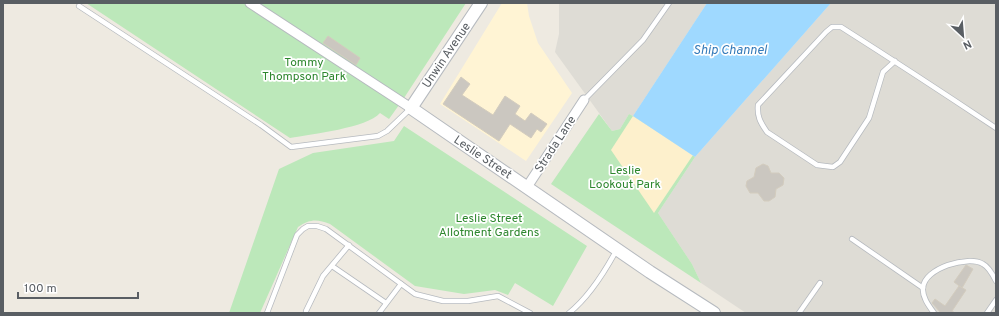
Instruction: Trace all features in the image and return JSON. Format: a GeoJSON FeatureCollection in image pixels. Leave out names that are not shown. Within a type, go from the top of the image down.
{"type":"FeatureCollection","features":[{"type":"Feature","properties":{"kind":"street","name":"Leslie Street"},"geometry":{"type":"LineString","coordinates":[[250,3],[411,108],[617,249],[714,313]]}},
{"type":"Feature","properties":{"kind":"street","name":"Unwin Avenue"},"geometry":{"type":"LineString","coordinates":[[411,108],[481,3]]}},
{"type":"Feature","properties":{"kind":"street","name":"Strada Lane"},"geometry":{"type":"LineString","coordinates":[[527,187],[584,100]]}},
{"type":"Feature","properties":{"kind":"lane"},"geometry":{"type":"LineString","coordinates":[[584,100],[643,40],[670,3]]}},
{"type":"Feature","properties":{"kind":"lane"},"geometry":{"type":"LineString","coordinates":[[79,6],[261,125],[291,147],[378,136],[387,131],[411,108]]}},
{"type":"Feature","properties":{"kind":"lane"},"geometry":{"type":"LineString","coordinates":[[895,61],[883,72],[869,118],[840,162],[833,167],[817,164],[767,132],[757,115],[758,105],[826,32],[832,27],[841,27],[895,61],[996,128]]}},
{"type":"Feature","properties":{"kind":"lane"},"geometry":{"type":"LineString","coordinates":[[267,313],[297,237],[303,229],[309,226],[320,227],[349,245],[415,294],[443,301],[468,301],[498,296],[530,313]]}},
{"type":"Feature","properties":{"kind":"lane"},"geometry":{"type":"LineString","coordinates":[[852,239],[923,288]]}},
{"type":"Feature","properties":{"kind":"lane"},"geometry":{"type":"LineString","coordinates":[[306,311],[323,276],[349,245]]}},
{"type":"Feature","properties":{"kind":"lane"},"geometry":{"type":"LineString","coordinates":[[569,313],[588,295],[617,249]]}},
{"type":"Feature","properties":{"kind":"lane"},"geometry":{"type":"LineString","coordinates":[[934,313],[925,300],[923,288],[925,280],[935,272],[953,263],[967,260],[984,264],[996,280]]}},
{"type":"Feature","properties":{"kind":"lane"},"geometry":{"type":"LineString","coordinates":[[332,266],[386,303]]}},
{"type":"Feature","properties":{"kind":"lane"},"geometry":{"type":"LineString","coordinates":[[799,313],[820,283]]}},
{"type":"Feature","properties":{"kind":"lane"},"geometry":{"type":"LineString","coordinates":[[379,313],[401,284]]}},
{"type":"Feature","properties":{"kind":"lane"},"geometry":{"type":"LineString","coordinates":[[987,313],[996,300]]}},
{"type":"Feature","properties":{"kind":"shaded area"},"geometry":{"type":"Polygon","coordinates":[[[502,3],[527,3],[529,16],[538,43],[572,93],[526,161],[440,104],[502,3]]]}},
{"type":"Feature","properties":{"kind":"shaded area"},"geometry":{"type":"Polygon","coordinates":[[[559,3],[707,3],[633,116],[629,114],[620,129],[612,131],[555,52],[559,34],[559,3]]]}},
{"type":"Feature","properties":{"kind":"shaded area"},"geometry":{"type":"Polygon","coordinates":[[[831,3],[996,3],[996,313],[746,313],[701,283],[692,264],[658,213],[695,157],[831,3]]]}},
{"type":"Feature","properties":{"kind":"green space","name":"Tommy Thompson Park"},"geometry":{"type":"Polygon","coordinates":[[[86,3],[466,3],[389,119],[380,113],[364,123],[290,138],[86,3]]]}},
{"type":"Feature","properties":{"kind":"green space","name":"Leslie Lookout Park"},"geometry":{"type":"Polygon","coordinates":[[[599,114],[612,131],[620,129],[629,114],[695,157],[658,213],[692,264],[701,283],[551,184],[599,114]]]}},
{"type":"Feature","properties":{"kind":"green space","name":"Leslie Street Allotment Gardens"},"geometry":{"type":"Polygon","coordinates":[[[404,126],[587,246],[553,306],[515,283],[508,295],[495,290],[464,294],[415,286],[330,224],[321,221],[310,221],[298,227],[260,313],[229,313],[279,169],[313,153],[394,141],[404,126]]]}},
{"type":"Feature","properties":{"kind":"sand"},"geometry":{"type":"Polygon","coordinates":[[[633,116],[693,155],[654,213],[611,150],[633,116]]]}},
{"type":"Feature","properties":{"kind":"water","name":"Ship Channel"},"geometry":{"type":"Polygon","coordinates":[[[707,3],[831,3],[695,157],[633,116],[707,3]]]}},
{"type":"Feature","properties":{"kind":"building"},"geometry":{"type":"Polygon","coordinates":[[[328,36],[360,58],[356,65],[323,43],[328,36]]]}},
{"type":"Feature","properties":{"kind":"building"},"geometry":{"type":"Polygon","coordinates":[[[461,77],[470,84],[462,95],[493,115],[505,96],[520,106],[515,114],[525,121],[531,113],[547,124],[541,132],[537,129],[531,138],[510,124],[499,141],[443,104],[461,77]]]}},
{"type":"Feature","properties":{"kind":"building"},"geometry":{"type":"Polygon","coordinates":[[[763,164],[768,166],[771,173],[779,173],[784,178],[783,185],[776,189],[775,197],[769,201],[764,201],[758,193],[750,193],[746,186],[747,181],[754,177],[756,168],[763,164]]]}},
{"type":"Feature","properties":{"kind":"building"},"geometry":{"type":"Polygon","coordinates":[[[966,265],[973,269],[962,288],[954,282],[966,265]]]}},
{"type":"Feature","properties":{"kind":"building"},"geometry":{"type":"Polygon","coordinates":[[[959,286],[966,290],[952,311],[955,313],[941,313],[932,303],[935,299],[945,306],[959,286]]]}}]}
